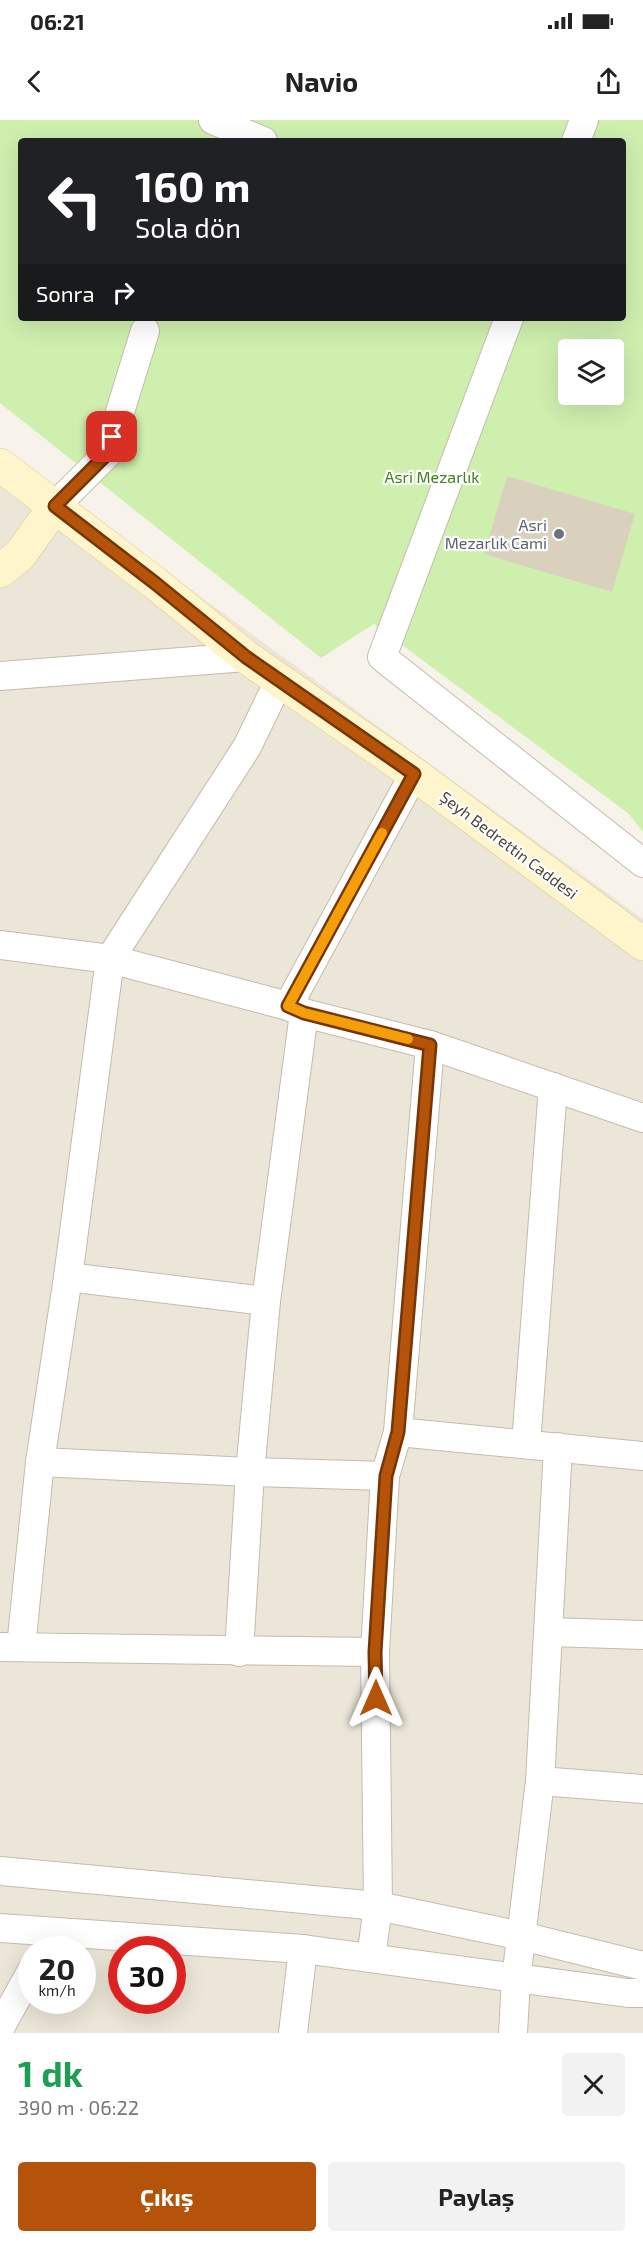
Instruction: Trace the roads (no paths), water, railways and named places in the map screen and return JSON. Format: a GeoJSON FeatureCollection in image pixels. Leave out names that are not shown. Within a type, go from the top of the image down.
{"type":"FeatureCollection","features":[{"type":"Feature","properties":{"kind":"main road","name":"Şeyh Bedrettin Caddesi"},"geometry":{"type":"LineString","coordinates":[[0,465],[155,583],[246,657],[414,774],[643,944]]}},
{"type":"Feature","properties":{"kind":"main road"},"geometry":{"type":"LineString","coordinates":[[0,571],[20,555],[55,506]]}},
{"type":"Feature","properties":{"kind":"street"},"geometry":{"type":"LineString","coordinates":[[213,120],[256,138]]}},
{"type":"Feature","properties":{"kind":"street"},"geometry":{"type":"LineString","coordinates":[[577,138],[584,120]]}},
{"type":"Feature","properties":{"kind":"street"},"geometry":{"type":"LineString","coordinates":[[508,321],[382,657],[643,863]]}},
{"type":"Feature","properties":{"kind":"street"},"geometry":{"type":"LineString","coordinates":[[55,506],[107,454],[145,331]]}},
{"type":"Feature","properties":{"kind":"street"},"geometry":{"type":"LineString","coordinates":[[0,676],[246,657]]}},
{"type":"Feature","properties":{"kind":"street"},"geometry":{"type":"LineString","coordinates":[[280,679],[248,747],[110,959],[68,1277],[10,1647],[239,1652],[375,1652]]}},
{"type":"Feature","properties":{"kind":"street"},"geometry":{"type":"LineString","coordinates":[[239,1652],[250,1472],[296,1010],[414,774]]}},
{"type":"Feature","properties":{"kind":"street"},"geometry":{"type":"LineString","coordinates":[[0,945],[110,959],[430,1045],[643,1118]]}},
{"type":"Feature","properties":{"kind":"street"},"geometry":{"type":"LineString","coordinates":[[370,1958],[378,1906],[375,1652],[386,1476],[398,1432],[430,1045]]}},
{"type":"Feature","properties":{"kind":"street"},"geometry":{"type":"LineString","coordinates":[[526,1444],[553,1087]]}},
{"type":"Feature","properties":{"kind":"street"},"geometry":{"type":"LineString","coordinates":[[68,1277],[266,1301]]}},
{"type":"Feature","properties":{"kind":"street"},"geometry":{"type":"LineString","coordinates":[[398,1432],[643,1456]]}},
{"type":"Feature","properties":{"kind":"street"},"geometry":{"type":"LineString","coordinates":[[513,2033],[516,1979],[540,1781],[558,1447]]}},
{"type":"Feature","properties":{"kind":"street"},"geometry":{"type":"LineString","coordinates":[[40,1462],[386,1476]]}},
{"type":"Feature","properties":{"kind":"street"},"geometry":{"type":"LineString","coordinates":[[549,1632],[643,1635]]}},
{"type":"Feature","properties":{"kind":"street"},"geometry":{"type":"LineString","coordinates":[[540,1781],[643,1789]]}},
{"type":"Feature","properties":{"kind":"street"},"geometry":{"type":"LineString","coordinates":[[0,1871],[378,1906],[522,1936],[643,1966]]}},
{"type":"Feature","properties":{"kind":"street"},"geometry":{"type":"LineString","coordinates":[[0,1928],[30,1936]]}},
{"type":"Feature","properties":{"kind":"street"},"geometry":{"type":"LineString","coordinates":[[96,1943],[303,1949],[516,1979],[643,1993]]}},
{"type":"Feature","properties":{"kind":"street"},"geometry":{"type":"LineString","coordinates":[[293,2033],[303,1949]]}},
{"type":"Feature","properties":{"kind":"street"},"geometry":{"type":"LineString","coordinates":[[0,2028],[18,1995]]}},
{"type":"Feature","properties":{"kind":"place","name":"Asri Mezarlık Cami"},"geometry":{"type":"Point","coordinates":[559,534]}},
{"type":"Feature","properties":{"kind":"park label","name":"Asri Mezarlık"},"geometry":{"type":"Point","coordinates":[432,477]}}]}
